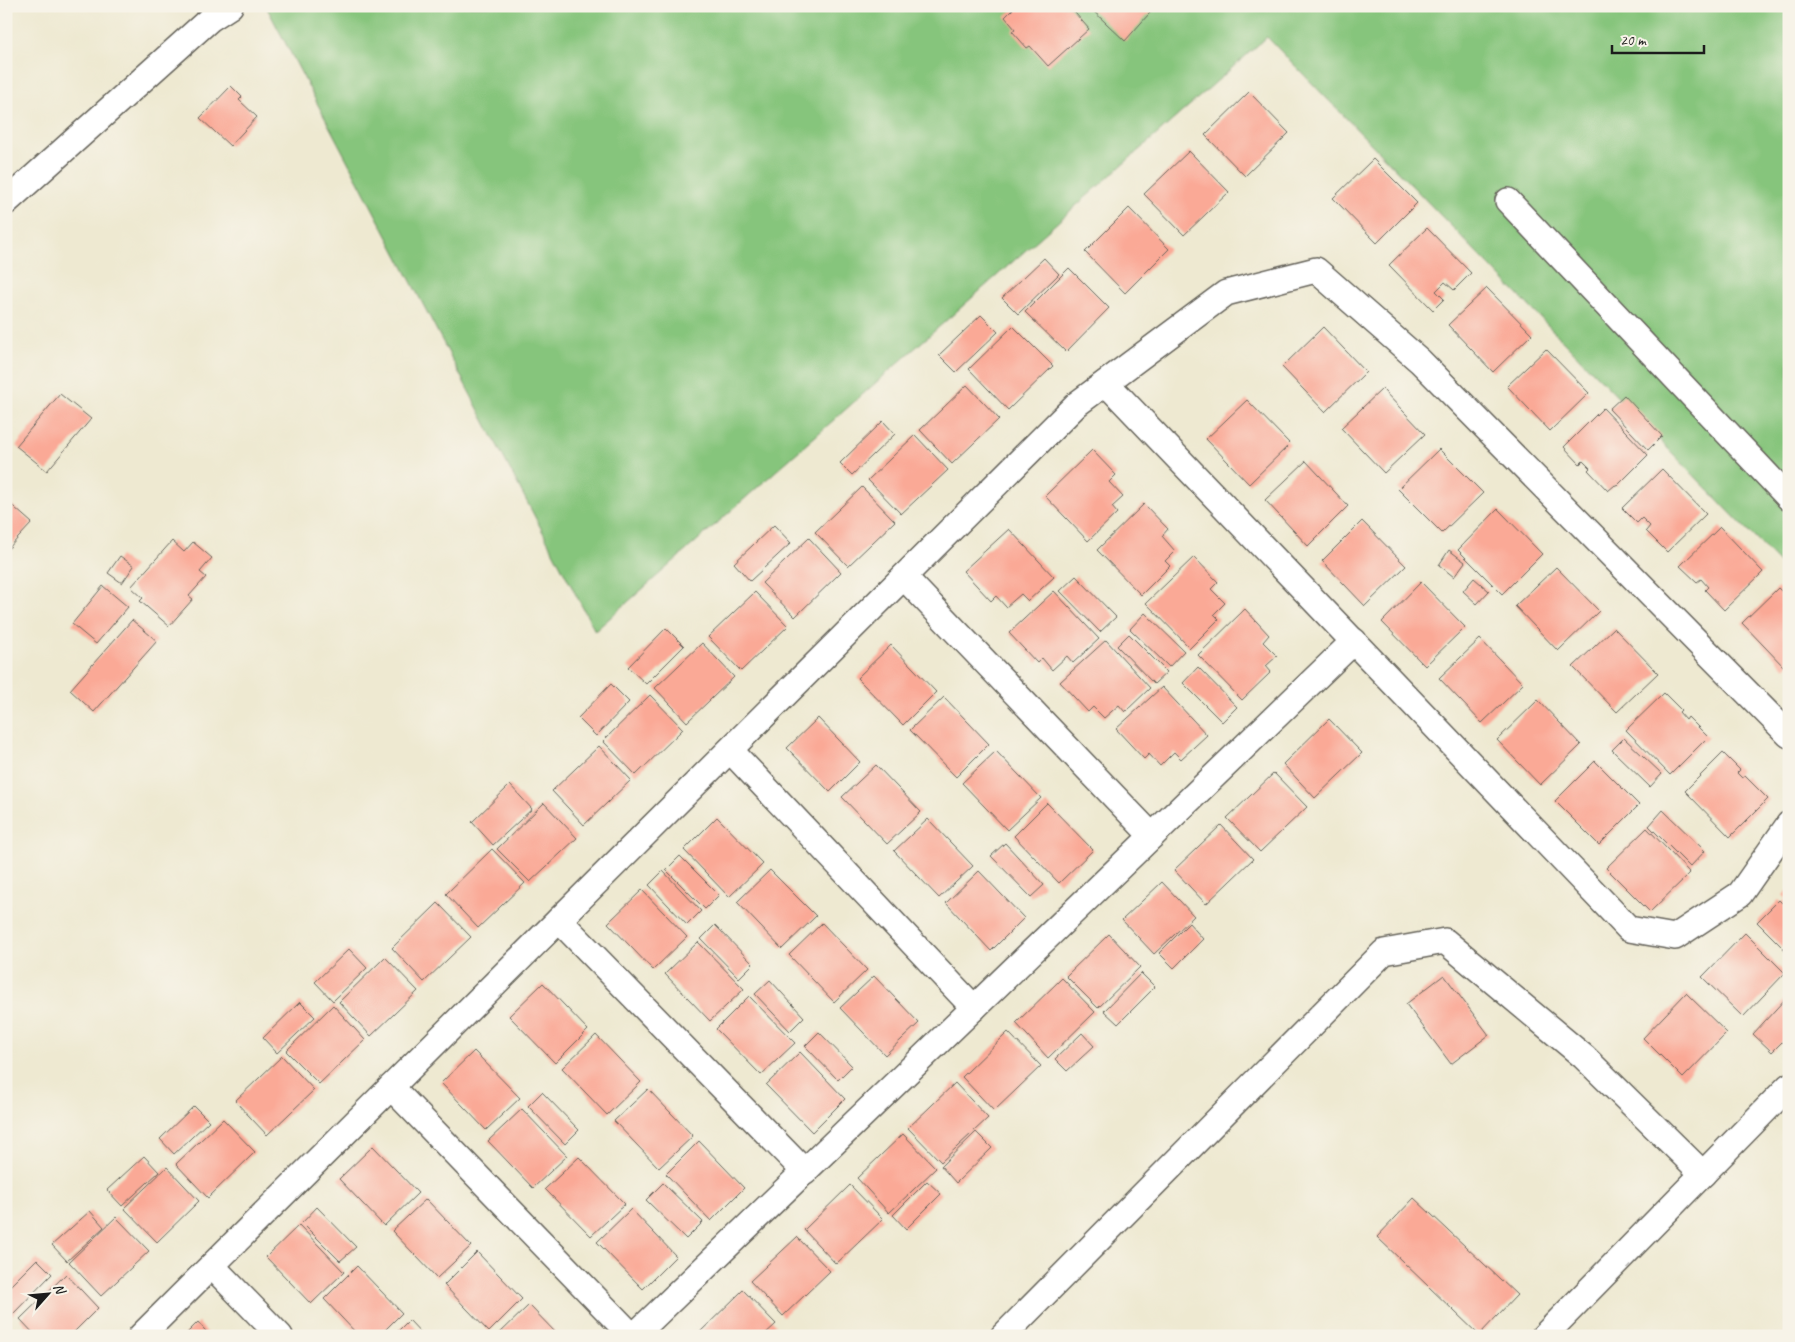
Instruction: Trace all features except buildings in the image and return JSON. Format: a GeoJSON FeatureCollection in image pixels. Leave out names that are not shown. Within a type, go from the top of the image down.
{"type":"FeatureCollection","features":[{"type":"Feature","properties":{"kind":"street"},"geometry":{"type":"LineString","coordinates":[[6,202],[210,19],[230,6]]}},
{"type":"Feature","properties":{"kind":"street"},"geometry":{"type":"LineString","coordinates":[[1508,201],[1789,498]]}},
{"type":"Feature","properties":{"kind":"street"},"geometry":{"type":"LineString","coordinates":[[141,1336],[1077,404],[1226,293],[1316,270],[1420,361],[1789,735]]}},
{"type":"Feature","properties":{"kind":"street"},"geometry":{"type":"LineString","coordinates":[[1106,383],[1629,929],[1676,937],[1740,894],[1789,824]]}},
{"type":"Feature","properties":{"kind":"street"},"geometry":{"type":"LineString","coordinates":[[904,577],[1152,836]]}},
{"type":"Feature","properties":{"kind":"street"},"geometry":{"type":"LineString","coordinates":[[391,1087],[633,1336],[1354,641]]}},
{"type":"Feature","properties":{"kind":"street"},"geometry":{"type":"LineString","coordinates":[[730,750],[974,1008]]}},
{"type":"Feature","properties":{"kind":"street"},"geometry":{"type":"LineString","coordinates":[[559,920],[804,1172]]}},
{"type":"Feature","properties":{"kind":"street"},"geometry":{"type":"LineString","coordinates":[[1003,1336],[1384,952],[1446,941],[1584,1057],[1703,1174]]}},
{"type":"Feature","properties":{"kind":"street"},"geometry":{"type":"LineString","coordinates":[[1544,1336],[1789,1086]]}},
{"type":"Feature","properties":{"kind":"street"},"geometry":{"type":"LineString","coordinates":[[212,1266],[280,1336]]}},
{"type":"Feature","properties":{"kind":"green space"},"geometry":{"type":"Polygon","coordinates":[[[266,6],[1789,6],[1789,573],[1267,37],[595,631],[266,6]]]}}]}
